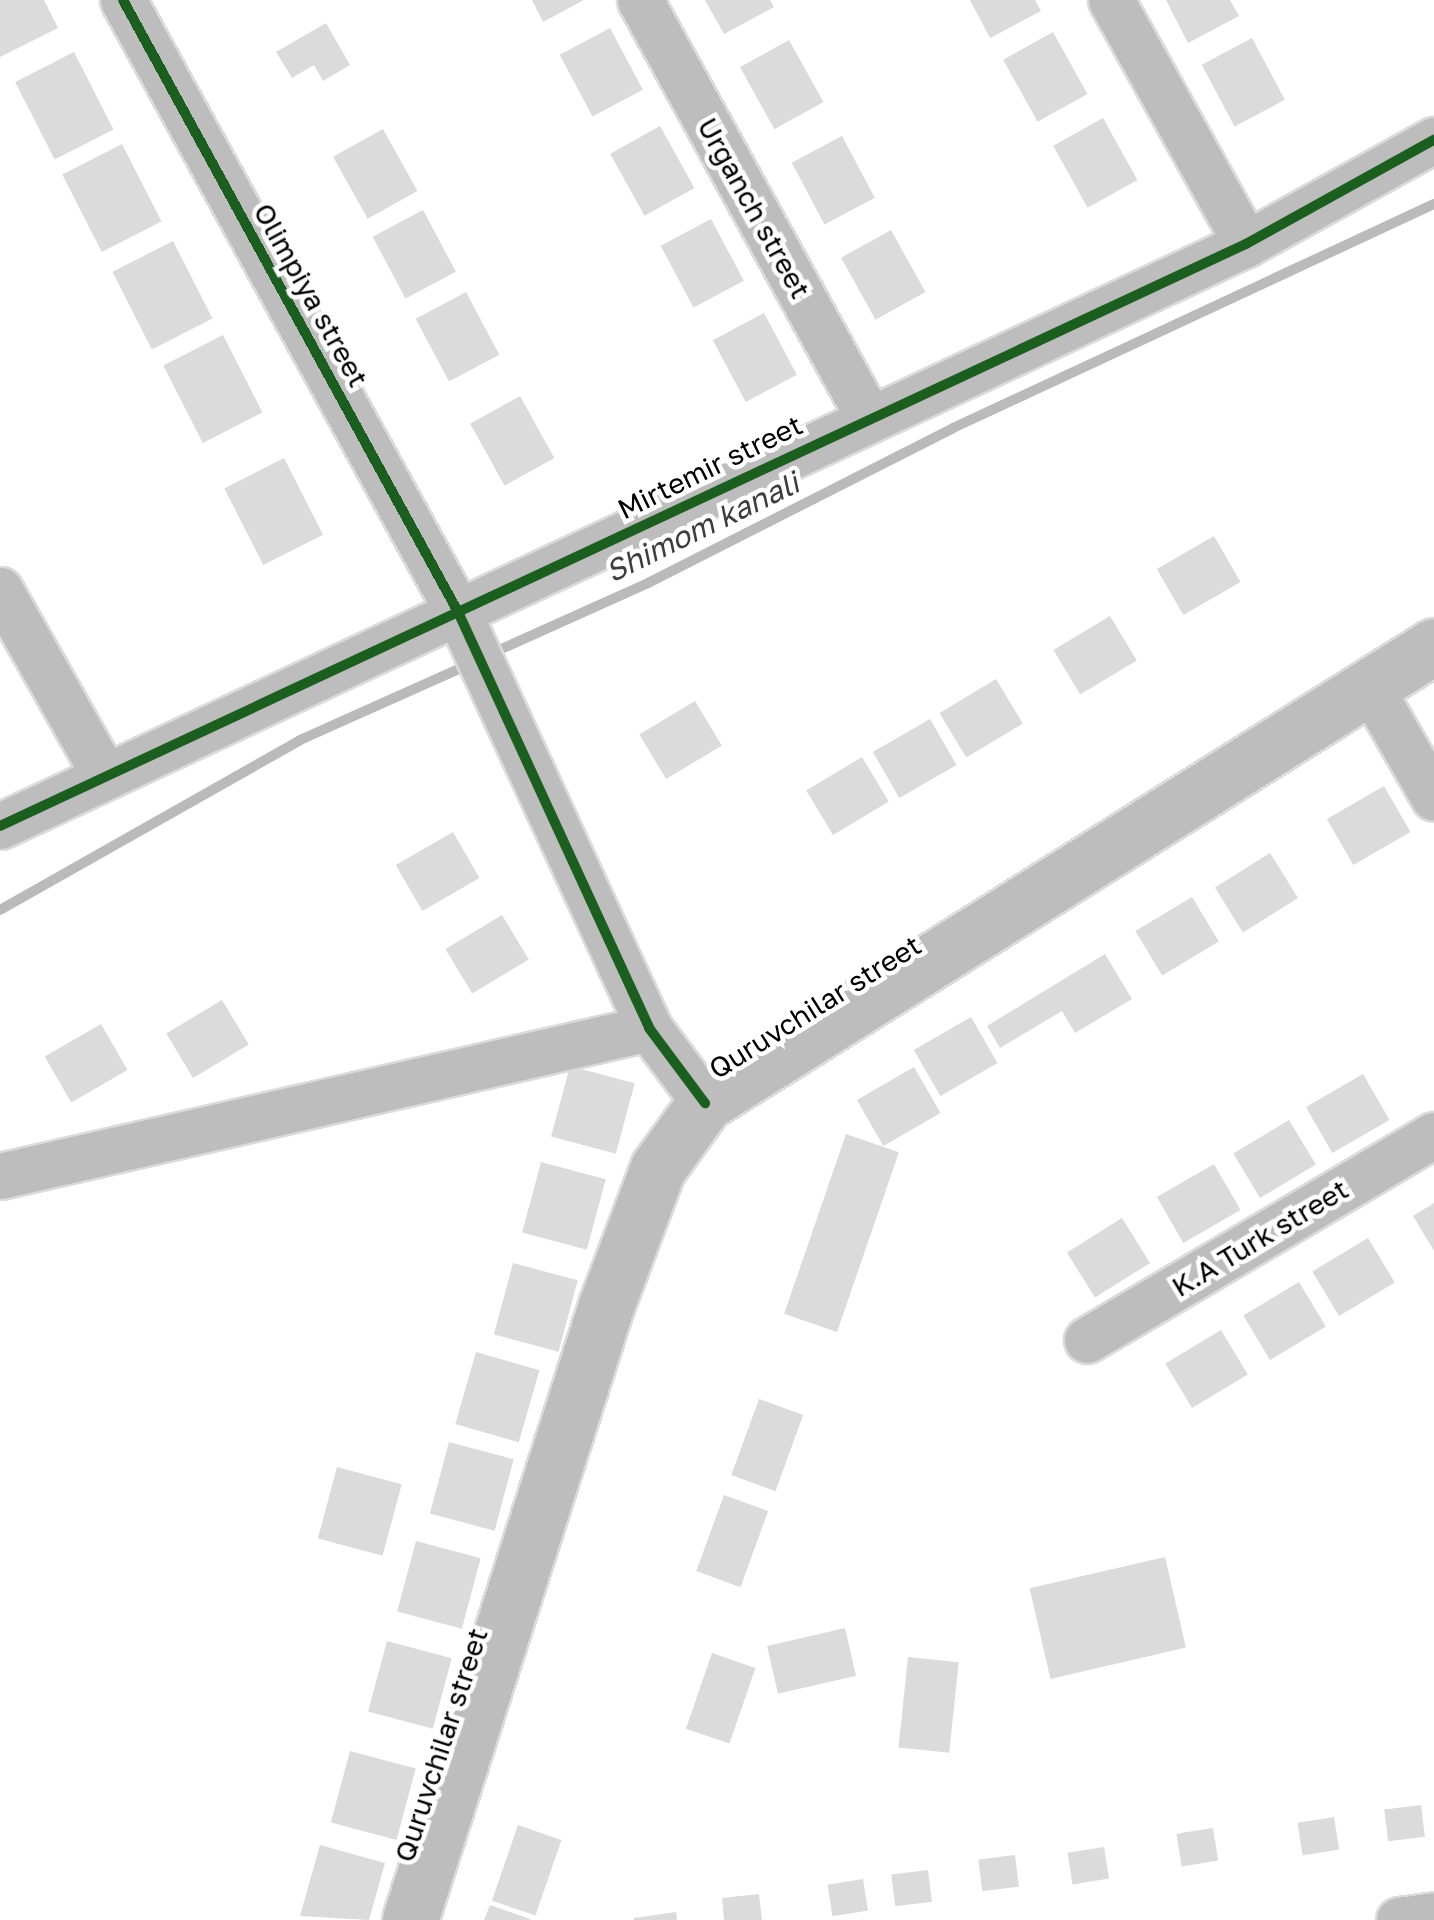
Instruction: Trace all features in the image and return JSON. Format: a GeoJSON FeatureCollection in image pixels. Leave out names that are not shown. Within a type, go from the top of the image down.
{"type":"FeatureCollection","features":[{"type":"Feature","properties":{"kind":"main road","name":"Quruvchilar street"},"geometry":{"type":"LineString","coordinates":[[410,1920],[606,1306],[658,1168],[705,1103],[1434,646]]}},
{"type":"Feature","properties":{"kind":"street","name":"Olimpiya street"},"geometry":{"type":"LineString","coordinates":[[124,0],[458,612],[649,1028],[705,1103]]}},
{"type":"Feature","properties":{"kind":"street","name":"Urganch street"},"geometry":{"type":"LineString","coordinates":[[640,0],[868,416]]}},
{"type":"Feature","properties":{"kind":"street"},"geometry":{"type":"LineString","coordinates":[[1111,0],[1246,244]]}},
{"type":"Feature","properties":{"kind":"street","name":"Mirtemir street"},"geometry":{"type":"LineString","coordinates":[[0,826],[103,773],[1246,244],[1434,140]]}},
{"type":"Feature","properties":{"kind":"street"},"geometry":{"type":"LineString","coordinates":[[0,590],[103,773]]}},
{"type":"Feature","properties":{"kind":"street"},"geometry":{"type":"LineString","coordinates":[[1369,684],[1434,798]]}},
{"type":"Feature","properties":{"kind":"street"},"geometry":{"type":"LineString","coordinates":[[0,1176],[649,1028]]}},
{"type":"Feature","properties":{"kind":"street","name":"K.A Turk street"},"geometry":{"type":"LineString","coordinates":[[1087,1340],[1434,1135]]}},
{"type":"Feature","properties":{"kind":"street"},"geometry":{"type":"LineString","coordinates":[[1399,1920],[1434,1915]]}},
{"type":"Feature","properties":{"kind":"building"},"geometry":{"type":"Polygon","coordinates":[[[0,0],[44,0],[58,28],[0,57],[0,0]]]}},
{"type":"Feature","properties":{"kind":"building"},"geometry":{"type":"Polygon","coordinates":[[[532,0],[584,0],[543,22],[532,0]]]}},
{"type":"Feature","properties":{"kind":"building"},"geometry":{"type":"Polygon","coordinates":[[[705,0],[770,0],[774,7],[724,34],[705,0]]]}},
{"type":"Feature","properties":{"kind":"building"},"geometry":{"type":"Polygon","coordinates":[[[970,0],[1035,0],[1041,11],[990,38],[970,0]]]}},
{"type":"Feature","properties":{"kind":"building"},"geometry":{"type":"Polygon","coordinates":[[[1166,0],[1230,0],[1239,16],[1188,43],[1166,0]]]}},
{"type":"Feature","properties":{"kind":"building"},"geometry":{"type":"Polygon","coordinates":[[[326,23],[350,65],[323,81],[314,65],[292,78],[276,52],[326,23]]]}},
{"type":"Feature","properties":{"kind":"building"},"geometry":{"type":"Polygon","coordinates":[[[610,28],[643,90],[593,117],[560,55],[610,28]]]}},
{"type":"Feature","properties":{"kind":"building"},"geometry":{"type":"Polygon","coordinates":[[[1053,32],[1087,94],[1038,122],[1003,60],[1053,32]]]}},
{"type":"Feature","properties":{"kind":"building"},"geometry":{"type":"Polygon","coordinates":[[[1252,38],[1285,100],[1235,127],[1202,65],[1252,38]]]}},
{"type":"Feature","properties":{"kind":"building"},"geometry":{"type":"Polygon","coordinates":[[[789,40],[823,102],[774,129],[740,67],[789,40]]]}},
{"type":"Feature","properties":{"kind":"building"},"geometry":{"type":"Polygon","coordinates":[[[74,52],[113,130],[55,159],[15,82],[74,52]]]}},
{"type":"Feature","properties":{"kind":"building"},"geometry":{"type":"Polygon","coordinates":[[[1103,118],[1137,180],[1088,208],[1053,146],[1103,118]]]}},
{"type":"Feature","properties":{"kind":"building"},"geometry":{"type":"Polygon","coordinates":[[[660,126],[694,188],[645,216],[610,154],[660,126]]]}},
{"type":"Feature","properties":{"kind":"building"},"geometry":{"type":"Polygon","coordinates":[[[383,129],[417,191],[368,219],[333,157],[383,129]]]}},
{"type":"Feature","properties":{"kind":"building"},"geometry":{"type":"Polygon","coordinates":[[[842,136],[875,198],[825,225],[792,163],[842,136]]]}},
{"type":"Feature","properties":{"kind":"building"},"geometry":{"type":"Polygon","coordinates":[[[122,144],[161,222],[102,252],[62,174],[122,144]]]}},
{"type":"Feature","properties":{"kind":"building"},"geometry":{"type":"Polygon","coordinates":[[[423,210],[456,272],[406,299],[373,237],[423,210]]]}},
{"type":"Feature","properties":{"kind":"building"},"geometry":{"type":"Polygon","coordinates":[[[711,219],[744,281],[694,308],[661,246],[711,219]]]}},
{"type":"Feature","properties":{"kind":"building"},"geometry":{"type":"Polygon","coordinates":[[[891,230],[925,292],[876,320],[841,258],[891,230]]]}},
{"type":"Feature","properties":{"kind":"building"},"geometry":{"type":"Polygon","coordinates":[[[173,241],[212,319],[152,349],[112,272],[173,241]]]}},
{"type":"Feature","properties":{"kind":"building"},"geometry":{"type":"Polygon","coordinates":[[[466,292],[499,355],[449,381],[416,319],[466,292]]]}},
{"type":"Feature","properties":{"kind":"building"},"geometry":{"type":"Polygon","coordinates":[[[764,313],[797,375],[746,402],[713,340],[764,313]]]}},
{"type":"Feature","properties":{"kind":"building"},"geometry":{"type":"Polygon","coordinates":[[[223,335],[262,413],[203,443],[163,365],[223,335]]]}},
{"type":"Feature","properties":{"kind":"building"},"geometry":{"type":"Polygon","coordinates":[[[520,396],[554,458],[505,486],[470,424],[520,396]]]}},
{"type":"Feature","properties":{"kind":"building"},"geometry":{"type":"Polygon","coordinates":[[[284,458],[323,535],[263,565],[224,488],[284,458]]]}},
{"type":"Feature","properties":{"kind":"building"},"geometry":{"type":"Polygon","coordinates":[[[1214,536],[1240,582],[1183,615],[1157,569],[1214,536]]]}},
{"type":"Feature","properties":{"kind":"building"},"geometry":{"type":"Polygon","coordinates":[[[1110,616],[1137,661],[1080,695],[1053,650],[1110,616]]]}},
{"type":"Feature","properties":{"kind":"building"},"geometry":{"type":"Polygon","coordinates":[[[996,679],[1023,724],[966,758],[939,713],[996,679]]]}},
{"type":"Feature","properties":{"kind":"building"},"geometry":{"type":"Polygon","coordinates":[[[695,701],[722,746],[666,779],[639,734],[695,701]]]}},
{"type":"Feature","properties":{"kind":"building"},"geometry":{"type":"Polygon","coordinates":[[[930,719],[957,765],[899,798],[873,752],[930,719]]]}},
{"type":"Feature","properties":{"kind":"building"},"geometry":{"type":"Polygon","coordinates":[[[862,757],[889,802],[833,835],[806,790],[862,757]]]}},
{"type":"Feature","properties":{"kind":"building"},"geometry":{"type":"Polygon","coordinates":[[[1384,786],[1410,832],[1353,865],[1327,819],[1384,786]]]}},
{"type":"Feature","properties":{"kind":"building"},"geometry":{"type":"Polygon","coordinates":[[[453,832],[480,878],[422,911],[396,865],[453,832]]]}},
{"type":"Feature","properties":{"kind":"building"},"geometry":{"type":"Polygon","coordinates":[[[1270,853],[1298,898],[1243,932],[1215,887],[1270,853]]]}},
{"type":"Feature","properties":{"kind":"building"},"geometry":{"type":"Polygon","coordinates":[[[1192,897],[1219,942],[1162,976],[1135,931],[1192,897]]]}},
{"type":"Feature","properties":{"kind":"building"},"geometry":{"type":"Polygon","coordinates":[[[502,915],[529,960],[472,994],[445,949],[502,915]]]}},
{"type":"Feature","properties":{"kind":"building"},"geometry":{"type":"Polygon","coordinates":[[[1105,954],[1132,999],[1075,1033],[1062,1011],[1000,1048],[987,1026],[1105,954]]]}},
{"type":"Feature","properties":{"kind":"building"},"geometry":{"type":"Polygon","coordinates":[[[222,1000],[249,1045],[193,1078],[166,1033],[222,1000]]]}},
{"type":"Feature","properties":{"kind":"building"},"geometry":{"type":"Polygon","coordinates":[[[971,1017],[998,1063],[940,1096],[914,1050],[971,1017]]]}},
{"type":"Feature","properties":{"kind":"building"},"geometry":{"type":"Polygon","coordinates":[[[101,1024],[128,1070],[71,1102],[45,1056],[101,1024]]]}},
{"type":"Feature","properties":{"kind":"building"},"geometry":{"type":"Polygon","coordinates":[[[570,1066],[635,1083],[616,1154],[551,1137],[570,1066]]]}},
{"type":"Feature","properties":{"kind":"building"},"geometry":{"type":"Polygon","coordinates":[[[914,1067],[940,1113],[883,1146],[857,1100],[914,1067]]]}},
{"type":"Feature","properties":{"kind":"building"},"geometry":{"type":"Polygon","coordinates":[[[1363,1074],[1390,1120],[1332,1153],[1306,1107],[1363,1074]]]}},
{"type":"Feature","properties":{"kind":"building"},"geometry":{"type":"Polygon","coordinates":[[[1289,1120],[1316,1165],[1260,1198],[1233,1153],[1289,1120]]]}},
{"type":"Feature","properties":{"kind":"building"},"geometry":{"type":"Polygon","coordinates":[[[846,1134],[899,1152],[837,1332],[784,1314],[846,1134]]]}},
{"type":"Feature","properties":{"kind":"building"},"geometry":{"type":"Polygon","coordinates":[[[541,1162],[606,1179],[587,1250],[522,1233],[541,1162]]]}},
{"type":"Feature","properties":{"kind":"building"},"geometry":{"type":"Polygon","coordinates":[[[1214,1164],[1240,1210],[1183,1243],[1157,1197],[1214,1164]]]}},
{"type":"Feature","properties":{"kind":"building"},"geometry":{"type":"Polygon","coordinates":[[[1434,1203],[1434,1251],[1413,1216],[1434,1203]]]}},
{"type":"Feature","properties":{"kind":"building"},"geometry":{"type":"Polygon","coordinates":[[[1122,1218],[1150,1263],[1095,1297],[1067,1252],[1122,1218]]]}},
{"type":"Feature","properties":{"kind":"building"},"geometry":{"type":"Polygon","coordinates":[[[1368,1238],[1395,1283],[1339,1316],[1312,1271],[1368,1238]]]}},
{"type":"Feature","properties":{"kind":"building"},"geometry":{"type":"Polygon","coordinates":[[[513,1263],[578,1280],[559,1352],[494,1334],[513,1263]]]}},
{"type":"Feature","properties":{"kind":"building"},"geometry":{"type":"Polygon","coordinates":[[[1299,1282],[1326,1327],[1270,1360],[1243,1315],[1299,1282]]]}},
{"type":"Feature","properties":{"kind":"building"},"geometry":{"type":"Polygon","coordinates":[[[1221,1330],[1248,1375],[1192,1408],[1165,1363],[1221,1330]]]}},
{"type":"Feature","properties":{"kind":"building"},"geometry":{"type":"Polygon","coordinates":[[[476,1352],[539,1370],[519,1442],[455,1424],[476,1352]]]}},
{"type":"Feature","properties":{"kind":"building"},"geometry":{"type":"Polygon","coordinates":[[[759,1399],[803,1415],[775,1491],[731,1475],[759,1399]]]}},
{"type":"Feature","properties":{"kind":"building"},"geometry":{"type":"Polygon","coordinates":[[[449,1442],[514,1459],[495,1531],[430,1513],[449,1442]]]}},
{"type":"Feature","properties":{"kind":"building"},"geometry":{"type":"Polygon","coordinates":[[[337,1467],[402,1484],[383,1556],[318,1538],[337,1467]]]}},
{"type":"Feature","properties":{"kind":"building"},"geometry":{"type":"Polygon","coordinates":[[[724,1495],[768,1511],[740,1587],[696,1571],[724,1495]]]}},
{"type":"Feature","properties":{"kind":"building"},"geometry":{"type":"Polygon","coordinates":[[[416,1541],[481,1558],[462,1629],[397,1612],[416,1541]]]}},
{"type":"Feature","properties":{"kind":"building"},"geometry":{"type":"Polygon","coordinates":[[[1165,1557],[1186,1648],[1050,1679],[1030,1588],[1165,1557]]]}},
{"type":"Feature","properties":{"kind":"building"},"geometry":{"type":"Polygon","coordinates":[[[845,1628],[856,1676],[778,1694],[767,1646],[845,1628]]]}},
{"type":"Feature","properties":{"kind":"building"},"geometry":{"type":"Polygon","coordinates":[[[387,1641],[452,1658],[433,1729],[368,1712],[387,1641]]]}},
{"type":"Feature","properties":{"kind":"building"},"geometry":{"type":"Polygon","coordinates":[[[712,1653],[755,1668],[729,1744],[686,1729],[712,1653]]]}},
{"type":"Feature","properties":{"kind":"building"},"geometry":{"type":"Polygon","coordinates":[[[908,1657],[959,1662],[949,1753],[898,1748],[908,1657]]]}},
{"type":"Feature","properties":{"kind":"building"},"geometry":{"type":"Polygon","coordinates":[[[350,1751],[416,1769],[397,1840],[331,1822],[350,1751]]]}},
{"type":"Feature","properties":{"kind":"building"},"geometry":{"type":"Polygon","coordinates":[[[1421,1805],[1425,1837],[1388,1841],[1384,1810],[1421,1805]]]}},
{"type":"Feature","properties":{"kind":"building"},"geometry":{"type":"Polygon","coordinates":[[[1334,1817],[1339,1850],[1303,1855],[1297,1823],[1334,1817]]]}},
{"type":"Feature","properties":{"kind":"building"},"geometry":{"type":"Polygon","coordinates":[[[518,1825],[561,1840],[535,1916],[492,1901],[518,1825]]]}},
{"type":"Feature","properties":{"kind":"building"},"geometry":{"type":"Polygon","coordinates":[[[1213,1828],[1218,1861],[1182,1866],[1176,1834],[1213,1828]]]}},
{"type":"Feature","properties":{"kind":"building"},"geometry":{"type":"Polygon","coordinates":[[[320,1845],[385,1863],[369,1920],[300,1916],[320,1845]]]}},
{"type":"Feature","properties":{"kind":"building"},"geometry":{"type":"Polygon","coordinates":[[[1104,1847],[1109,1879],[1072,1884],[1067,1853],[1104,1847]]]}},
{"type":"Feature","properties":{"kind":"building"},"geometry":{"type":"Polygon","coordinates":[[[1015,1855],[1019,1887],[982,1891],[978,1860],[1015,1855]]]}},
{"type":"Feature","properties":{"kind":"building"},"geometry":{"type":"Polygon","coordinates":[[[928,1870],[932,1902],[895,1906],[891,1875],[928,1870]]]}},
{"type":"Feature","properties":{"kind":"building"},"geometry":{"type":"Polygon","coordinates":[[[863,1879],[868,1911],[832,1916],[827,1885],[863,1879]]]}},
{"type":"Feature","properties":{"kind":"building"},"geometry":{"type":"Polygon","coordinates":[[[759,1894],[762,1920],[724,1920],[722,1898],[759,1894]]]}},
{"type":"Feature","properties":{"kind":"building"},"geometry":{"type":"Polygon","coordinates":[[[490,1905],[530,1919],[530,1920],[484,1920],[490,1905]]]}},
{"type":"Feature","properties":{"kind":"building"},"geometry":{"type":"Polygon","coordinates":[[[676,1912],[677,1920],[634,1920],[634,1918],[676,1912]]]}},
{"type":"Feature","properties":{"kind":"waterway","name":"Shimom kanali"},"geometry":{"type":"LineString","coordinates":[[488,655],[648,583],[953,428],[1434,204]]}},
{"type":"Feature","properties":{"kind":"waterway","name":"Shimom kanali"},"geometry":{"type":"LineString","coordinates":[[0,910],[300,740],[468,665]]}},
{"type":"Feature","properties":{"kind":"cycle path"},"geometry":{"type":"LineString","coordinates":[[123,0],[458,612],[649,1028],[705,1103]]}},
{"type":"Feature","properties":{"kind":"cycle path"},"geometry":{"type":"LineString","coordinates":[[0,826],[1246,244],[1434,140]]}}]}
